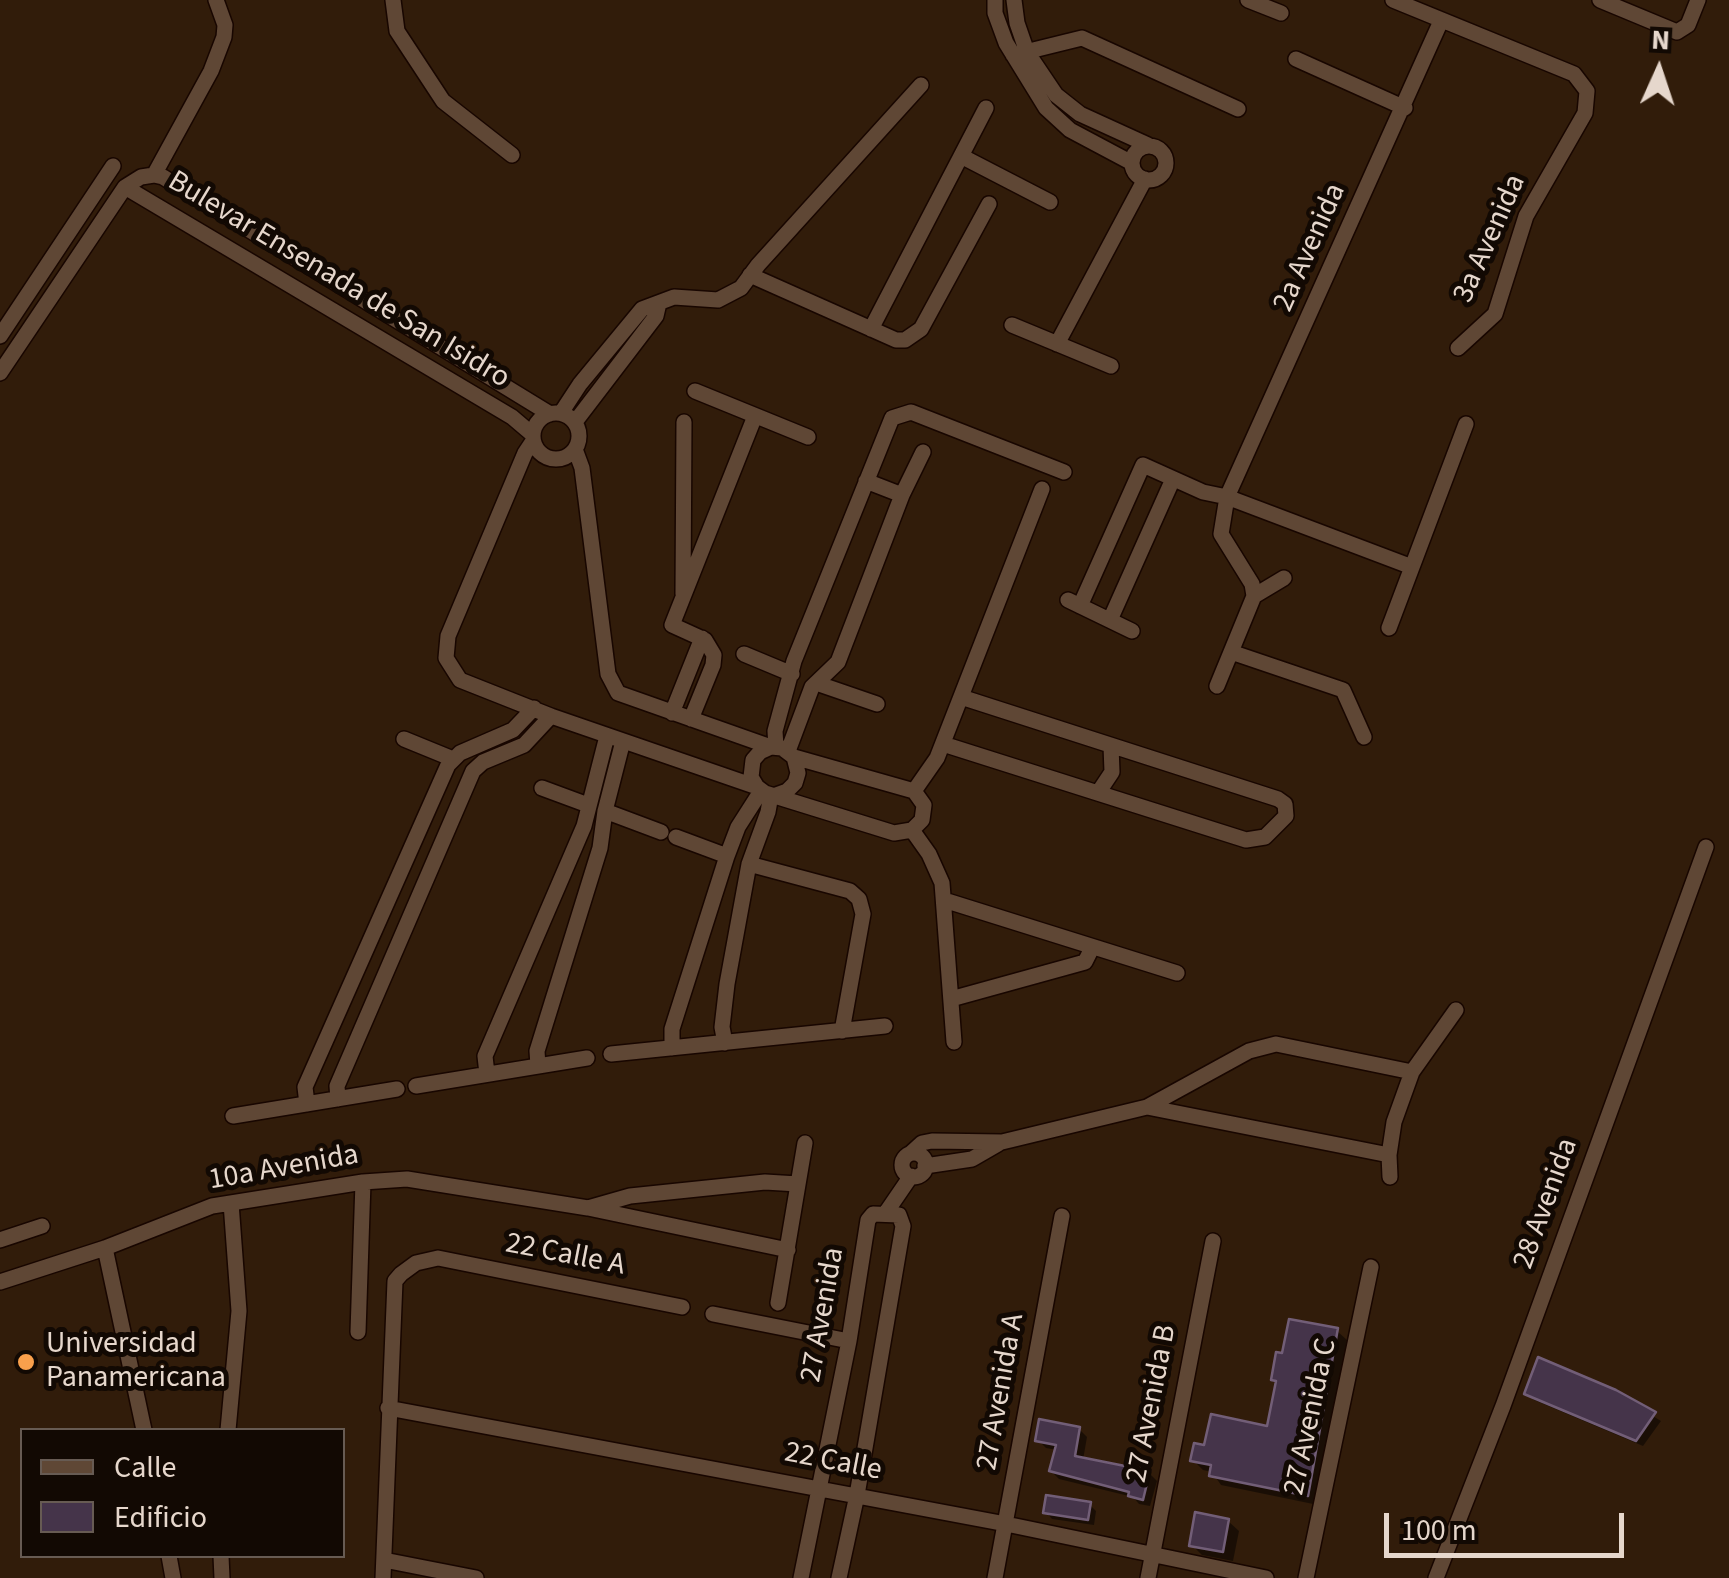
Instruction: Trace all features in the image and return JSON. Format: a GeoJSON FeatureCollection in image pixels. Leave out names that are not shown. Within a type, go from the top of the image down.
{"type":"FeatureCollection","features":[{"type":"Feature","properties":{"kind":"street"},"geometry":{"type":"LineString","coordinates":[[154,175],[212,71],[225,25],[216,0]]}},
{"type":"Feature","properties":{"kind":"street"},"geometry":{"type":"LineString","coordinates":[[394,0],[397,31],[443,101],[512,154]]}},
{"type":"Feature","properties":{"kind":"street"},"geometry":{"type":"LineString","coordinates":[[995,0],[995,13],[1020,54],[1068,107],[1148,146],[1163,154],[1166,166],[1158,177],[1144,179],[1134,172],[1132,164],[1136,151],[1148,146]]}},
{"type":"Feature","properties":{"kind":"street"},"geometry":{"type":"LineString","coordinates":[[1014,0],[1020,54],[1029,84],[1058,120],[1084,139],[1132,164]]}},
{"type":"Feature","properties":{"kind":"street"},"geometry":{"type":"LineString","coordinates":[[1248,0],[1281,13]]}},
{"type":"Feature","properties":{"kind":"street"},"geometry":{"type":"LineString","coordinates":[[1394,0],[1441,22]]}},
{"type":"Feature","properties":{"kind":"street"},"geometry":{"type":"LineString","coordinates":[[1600,0],[1673,31],[1682,31],[1688,25],[1698,0]]}},
{"type":"Feature","properties":{"kind":"street","name":"3a Avenida"},"geometry":{"type":"LineString","coordinates":[[1441,22],[1574,74],[1588,91],[1586,113],[1526,216],[1495,314],[1458,348]]}},
{"type":"Feature","properties":{"kind":"street","name":"2a Avenida"},"geometry":{"type":"LineString","coordinates":[[1228,497],[1441,22]]}},
{"type":"Feature","properties":{"kind":"street"},"geometry":{"type":"LineString","coordinates":[[1020,54],[1076,39],[1088,40],[1238,109]]}},
{"type":"Feature","properties":{"kind":"street"},"geometry":{"type":"LineString","coordinates":[[1296,60],[1405,108]]}},
{"type":"Feature","properties":{"kind":"street"},"geometry":{"type":"LineString","coordinates":[[575,449],[582,468],[610,682],[624,697],[914,792],[922,798],[924,812],[912,830],[894,833],[551,716],[465,683],[451,670],[446,653],[448,636],[540,419],[562,416],[656,316],[659,303],[689,296],[727,298],[741,288],[921,85]]}},
{"type":"Feature","properties":{"kind":"street"},"geometry":{"type":"LineString","coordinates":[[872,329],[986,108]]}},
{"type":"Feature","properties":{"kind":"street"},"geometry":{"type":"LineString","coordinates":[[962,156],[1050,202]]}},
{"type":"Feature","properties":{"kind":"street"},"geometry":{"type":"LineString","coordinates":[[0,336],[113,166]]}},
{"type":"Feature","properties":{"kind":"street","name":"Bulevar Ensenada de San Isidro"},"geometry":{"type":"LineString","coordinates":[[533,438],[512,417],[125,187],[141,177],[154,175],[186,190],[562,416]]}},
{"type":"Feature","properties":{"kind":"street"},"geometry":{"type":"LineString","coordinates":[[1057,344],[1144,179]]}},
{"type":"Feature","properties":{"kind":"street"},"geometry":{"type":"LineString","coordinates":[[0,373],[125,187]]}},
{"type":"Feature","properties":{"kind":"street"},"geometry":{"type":"LineString","coordinates":[[173,214],[186,190]]}},
{"type":"Feature","properties":{"kind":"street"},"geometry":{"type":"LineString","coordinates":[[750,276],[896,340],[916,334],[989,204]]}},
{"type":"Feature","properties":{"kind":"street"},"geometry":{"type":"LineString","coordinates":[[1012,325],[1112,366]]}},
{"type":"Feature","properties":{"kind":"street"},"geometry":{"type":"LineString","coordinates":[[695,392],[808,437]]}},
{"type":"Feature","properties":{"kind":"street"},"geometry":{"type":"LineString","coordinates":[[672,1048],[672,1028],[738,827],[766,792],[787,791],[797,778],[798,767],[782,751],[780,710],[794,660],[888,423],[904,412],[911,412],[1064,472]]}},
{"type":"Feature","properties":{"kind":"street"},"geometry":{"type":"LineString","coordinates":[[533,438],[539,452],[549,458],[566,457],[579,438],[562,416]]}},
{"type":"Feature","properties":{"kind":"street"},"geometry":{"type":"LineString","coordinates":[[692,719],[714,660],[710,644],[672,625],[755,416]]}},
{"type":"Feature","properties":{"kind":"street"},"geometry":{"type":"LineString","coordinates":[[682,603],[684,422]]}},
{"type":"Feature","properties":{"kind":"street"},"geometry":{"type":"LineString","coordinates":[[1389,628],[1466,424]]}},
{"type":"Feature","properties":{"kind":"street"},"geometry":{"type":"LineString","coordinates":[[782,751],[812,687],[838,662],[902,495],[923,452]]}},
{"type":"Feature","properties":{"kind":"street"},"geometry":{"type":"LineString","coordinates":[[1132,631],[1074,603],[1143,465],[1203,492],[1228,497],[1412,566]]}},
{"type":"Feature","properties":{"kind":"street"},"geometry":{"type":"LineString","coordinates":[[1110,620],[1173,479]]}},
{"type":"Feature","properties":{"kind":"street"},"geometry":{"type":"LineString","coordinates":[[866,481],[902,495]]}},
{"type":"Feature","properties":{"kind":"street"},"geometry":{"type":"LineString","coordinates":[[914,792],[943,744],[1042,489]]}},
{"type":"Feature","properties":{"kind":"street"},"geometry":{"type":"LineString","coordinates":[[1217,686],[1254,596],[1252,584],[1221,534],[1228,497]]}},
{"type":"Feature","properties":{"kind":"street"},"geometry":{"type":"LineString","coordinates":[[1254,596],[1284,578]]}},
{"type":"Feature","properties":{"kind":"street"},"geometry":{"type":"LineString","coordinates":[[672,713],[702,638]]}},
{"type":"Feature","properties":{"kind":"street"},"geometry":{"type":"LineString","coordinates":[[1231,652],[1343,690],[1364,738]]}},
{"type":"Feature","properties":{"kind":"street"},"geometry":{"type":"LineString","coordinates":[[744,654],[792,674]]}},
{"type":"Feature","properties":{"kind":"street"},"geometry":{"type":"LineString","coordinates":[[816,683],[877,704]]}},
{"type":"Feature","properties":{"kind":"street"},"geometry":{"type":"LineString","coordinates":[[943,744],[1250,841],[1265,838],[1286,816],[1285,804],[1278,799],[961,698]]}},
{"type":"Feature","properties":{"kind":"street"},"geometry":{"type":"LineString","coordinates":[[307,1104],[304,1087],[453,758],[506,734],[534,708]]}},
{"type":"Feature","properties":{"kind":"street"},"geometry":{"type":"LineString","coordinates":[[338,1099],[338,1086],[472,771],[479,764],[524,746],[551,716]]}},
{"type":"Feature","properties":{"kind":"street"},"geometry":{"type":"LineString","coordinates":[[488,1074],[485,1056],[584,826],[588,805],[615,738]]}},
{"type":"Feature","properties":{"kind":"street"},"geometry":{"type":"LineString","coordinates":[[538,1066],[536,1051],[600,848],[615,738]]}},
{"type":"Feature","properties":{"kind":"street"},"geometry":{"type":"LineString","coordinates":[[404,740],[453,758]]}},
{"type":"Feature","properties":{"kind":"street"},"geometry":{"type":"LineString","coordinates":[[1098,793],[1112,772],[1111,746]]}},
{"type":"Feature","properties":{"kind":"street"},"geometry":{"type":"LineString","coordinates":[[725,1042],[722,1027],[727,984],[749,864],[768,812],[766,792],[751,777],[751,766],[756,756],[782,751]]}},
{"type":"Feature","properties":{"kind":"street"},"geometry":{"type":"LineString","coordinates":[[542,788],[588,805]]}},
{"type":"Feature","properties":{"kind":"street"},"geometry":{"type":"LineString","coordinates":[[605,811],[728,856]]}},
{"type":"Feature","properties":{"kind":"street"},"geometry":{"type":"LineString","coordinates":[[912,830],[942,883],[954,1042]]}},
{"type":"Feature","properties":{"kind":"street","name":"28 Avenida"},"geometry":{"type":"LineString","coordinates":[[1436,1578],[1503,1406],[1706,847]]}},
{"type":"Feature","properties":{"kind":"street"},"geometry":{"type":"LineString","coordinates":[[749,864],[850,891],[859,899],[862,914],[842,1030]]}},
{"type":"Feature","properties":{"kind":"street"},"geometry":{"type":"LineString","coordinates":[[944,900],[1177,973]]}},
{"type":"Feature","properties":{"kind":"street"},"geometry":{"type":"LineString","coordinates":[[951,999],[1085,962],[1092,948]]}},
{"type":"Feature","properties":{"kind":"street"},"geometry":{"type":"LineString","coordinates":[[1390,1177],[1394,1122],[1412,1072],[1456,1010]]}},
{"type":"Feature","properties":{"kind":"street"},"geometry":{"type":"LineString","coordinates":[[611,1054],[885,1026]]}},
{"type":"Feature","properties":{"kind":"street"},"geometry":{"type":"LineString","coordinates":[[911,1176],[902,1165],[904,1158],[922,1144],[1002,1142],[1146,1108],[1248,1050],[1276,1044],[1412,1072]]}},
{"type":"Feature","properties":{"kind":"street"},"geometry":{"type":"LineString","coordinates":[[416,1086],[587,1058]]}},
{"type":"Feature","properties":{"kind":"street"},"geometry":{"type":"LineString","coordinates":[[233,1116],[397,1089]]}},
{"type":"Feature","properties":{"kind":"street"},"geometry":{"type":"LineString","coordinates":[[1146,1108],[1389,1155]]}},
{"type":"Feature","properties":{"kind":"street"},"geometry":{"type":"LineString","coordinates":[[925,1166],[972,1158],[1002,1142]]}},
{"type":"Feature","properties":{"kind":"street"},"geometry":{"type":"LineString","coordinates":[[778,1304],[806,1143]]}},
{"type":"Feature","properties":{"kind":"street"},"geometry":{"type":"LineString","coordinates":[[885,1214],[911,1176],[922,1174],[922,1156],[911,1154]]}},
{"type":"Feature","properties":{"kind":"street","name":"10a Avenida"},"geometry":{"type":"LineString","coordinates":[[0,1282],[105,1248],[212,1206],[407,1178],[588,1208],[788,1250]]}},
{"type":"Feature","properties":{"kind":"street"},"geometry":{"type":"LineString","coordinates":[[358,1332],[363,1182]]}},
{"type":"Feature","properties":{"kind":"street","name":"10a Avenida"},"geometry":{"type":"LineString","coordinates":[[588,1208],[630,1196],[765,1182],[798,1184]]}},
{"type":"Feature","properties":{"kind":"street"},"geometry":{"type":"LineString","coordinates":[[228,1428],[239,1311],[231,1203]]}},
{"type":"Feature","properties":{"kind":"street","name":"27 Avenida"},"geometry":{"type":"LineString","coordinates":[[801,1578],[849,1341],[868,1220],[873,1214],[899,1216],[903,1226],[838,1578]]}},
{"type":"Feature","properties":{"kind":"street","name":"27 Avenida A"},"geometry":{"type":"LineString","coordinates":[[995,1578],[1062,1216]]}},
{"type":"Feature","properties":{"kind":"street"},"geometry":{"type":"LineString","coordinates":[[0,1240],[42,1226]]}},
{"type":"Feature","properties":{"kind":"street","name":"27 Avenida B"},"geometry":{"type":"LineString","coordinates":[[1148,1578],[1213,1241]]}},
{"type":"Feature","properties":{"kind":"street"},"geometry":{"type":"LineString","coordinates":[[105,1248],[144,1428]]}},
{"type":"Feature","properties":{"kind":"street","name":"22 Calle A"},"geometry":{"type":"LineString","coordinates":[[388,1408],[396,1281],[416,1263],[438,1258],[682,1308]]}},
{"type":"Feature","properties":{"kind":"street","name":"27 Avenida C"},"geometry":{"type":"LineString","coordinates":[[1306,1578],[1372,1267]]}},
{"type":"Feature","properties":{"kind":"street"},"geometry":{"type":"LineString","coordinates":[[713,1314],[849,1341]]}},
{"type":"Feature","properties":{"kind":"street"},"geometry":{"type":"LineString","coordinates":[[383,1578],[388,1408]]}},
{"type":"Feature","properties":{"kind":"street","name":"22 Calle"},"geometry":{"type":"LineString","coordinates":[[388,1408],[821,1488],[1266,1578]]}},
{"type":"Feature","properties":{"kind":"street"},"geometry":{"type":"LineString","coordinates":[[384,1560],[476,1578]]}},
{"type":"Feature","properties":{"kind":"building"},"geometry":{"type":"Polygon","coordinates":[[[1289,1319],[1338,1328],[1308,1496],[1209,1476],[1211,1465],[1190,1461],[1194,1443],[1204,1445],[1211,1414],[1267,1426],[1276,1381],[1271,1380],[1276,1352],[1282,1353],[1289,1319]]]}},
{"type":"Feature","properties":{"kind":"building"},"geometry":{"type":"Polygon","coordinates":[[[1538,1357],[1616,1390],[1656,1412],[1636,1441],[1524,1394],[1538,1357]]]}},
{"type":"Feature","properties":{"kind":"building"},"geometry":{"type":"Polygon","coordinates":[[[1039,1419],[1080,1427],[1075,1456],[1150,1471],[1143,1500],[1128,1496],[1129,1492],[1049,1471],[1056,1445],[1035,1441],[1039,1419]]]}},
{"type":"Feature","properties":{"kind":"building"},"geometry":{"type":"Polygon","coordinates":[[[1046,1495],[1091,1502],[1088,1520],[1043,1513],[1046,1495]]]}},
{"type":"Feature","properties":{"kind":"building"},"geometry":{"type":"Polygon","coordinates":[[[1195,1512],[1229,1519],[1223,1552],[1189,1546],[1195,1512]]]}},
{"type":"Feature","properties":{"kind":"place","name":"Universidad Panamericana"},"geometry":{"type":"Point","coordinates":[26,1362]}}]}
